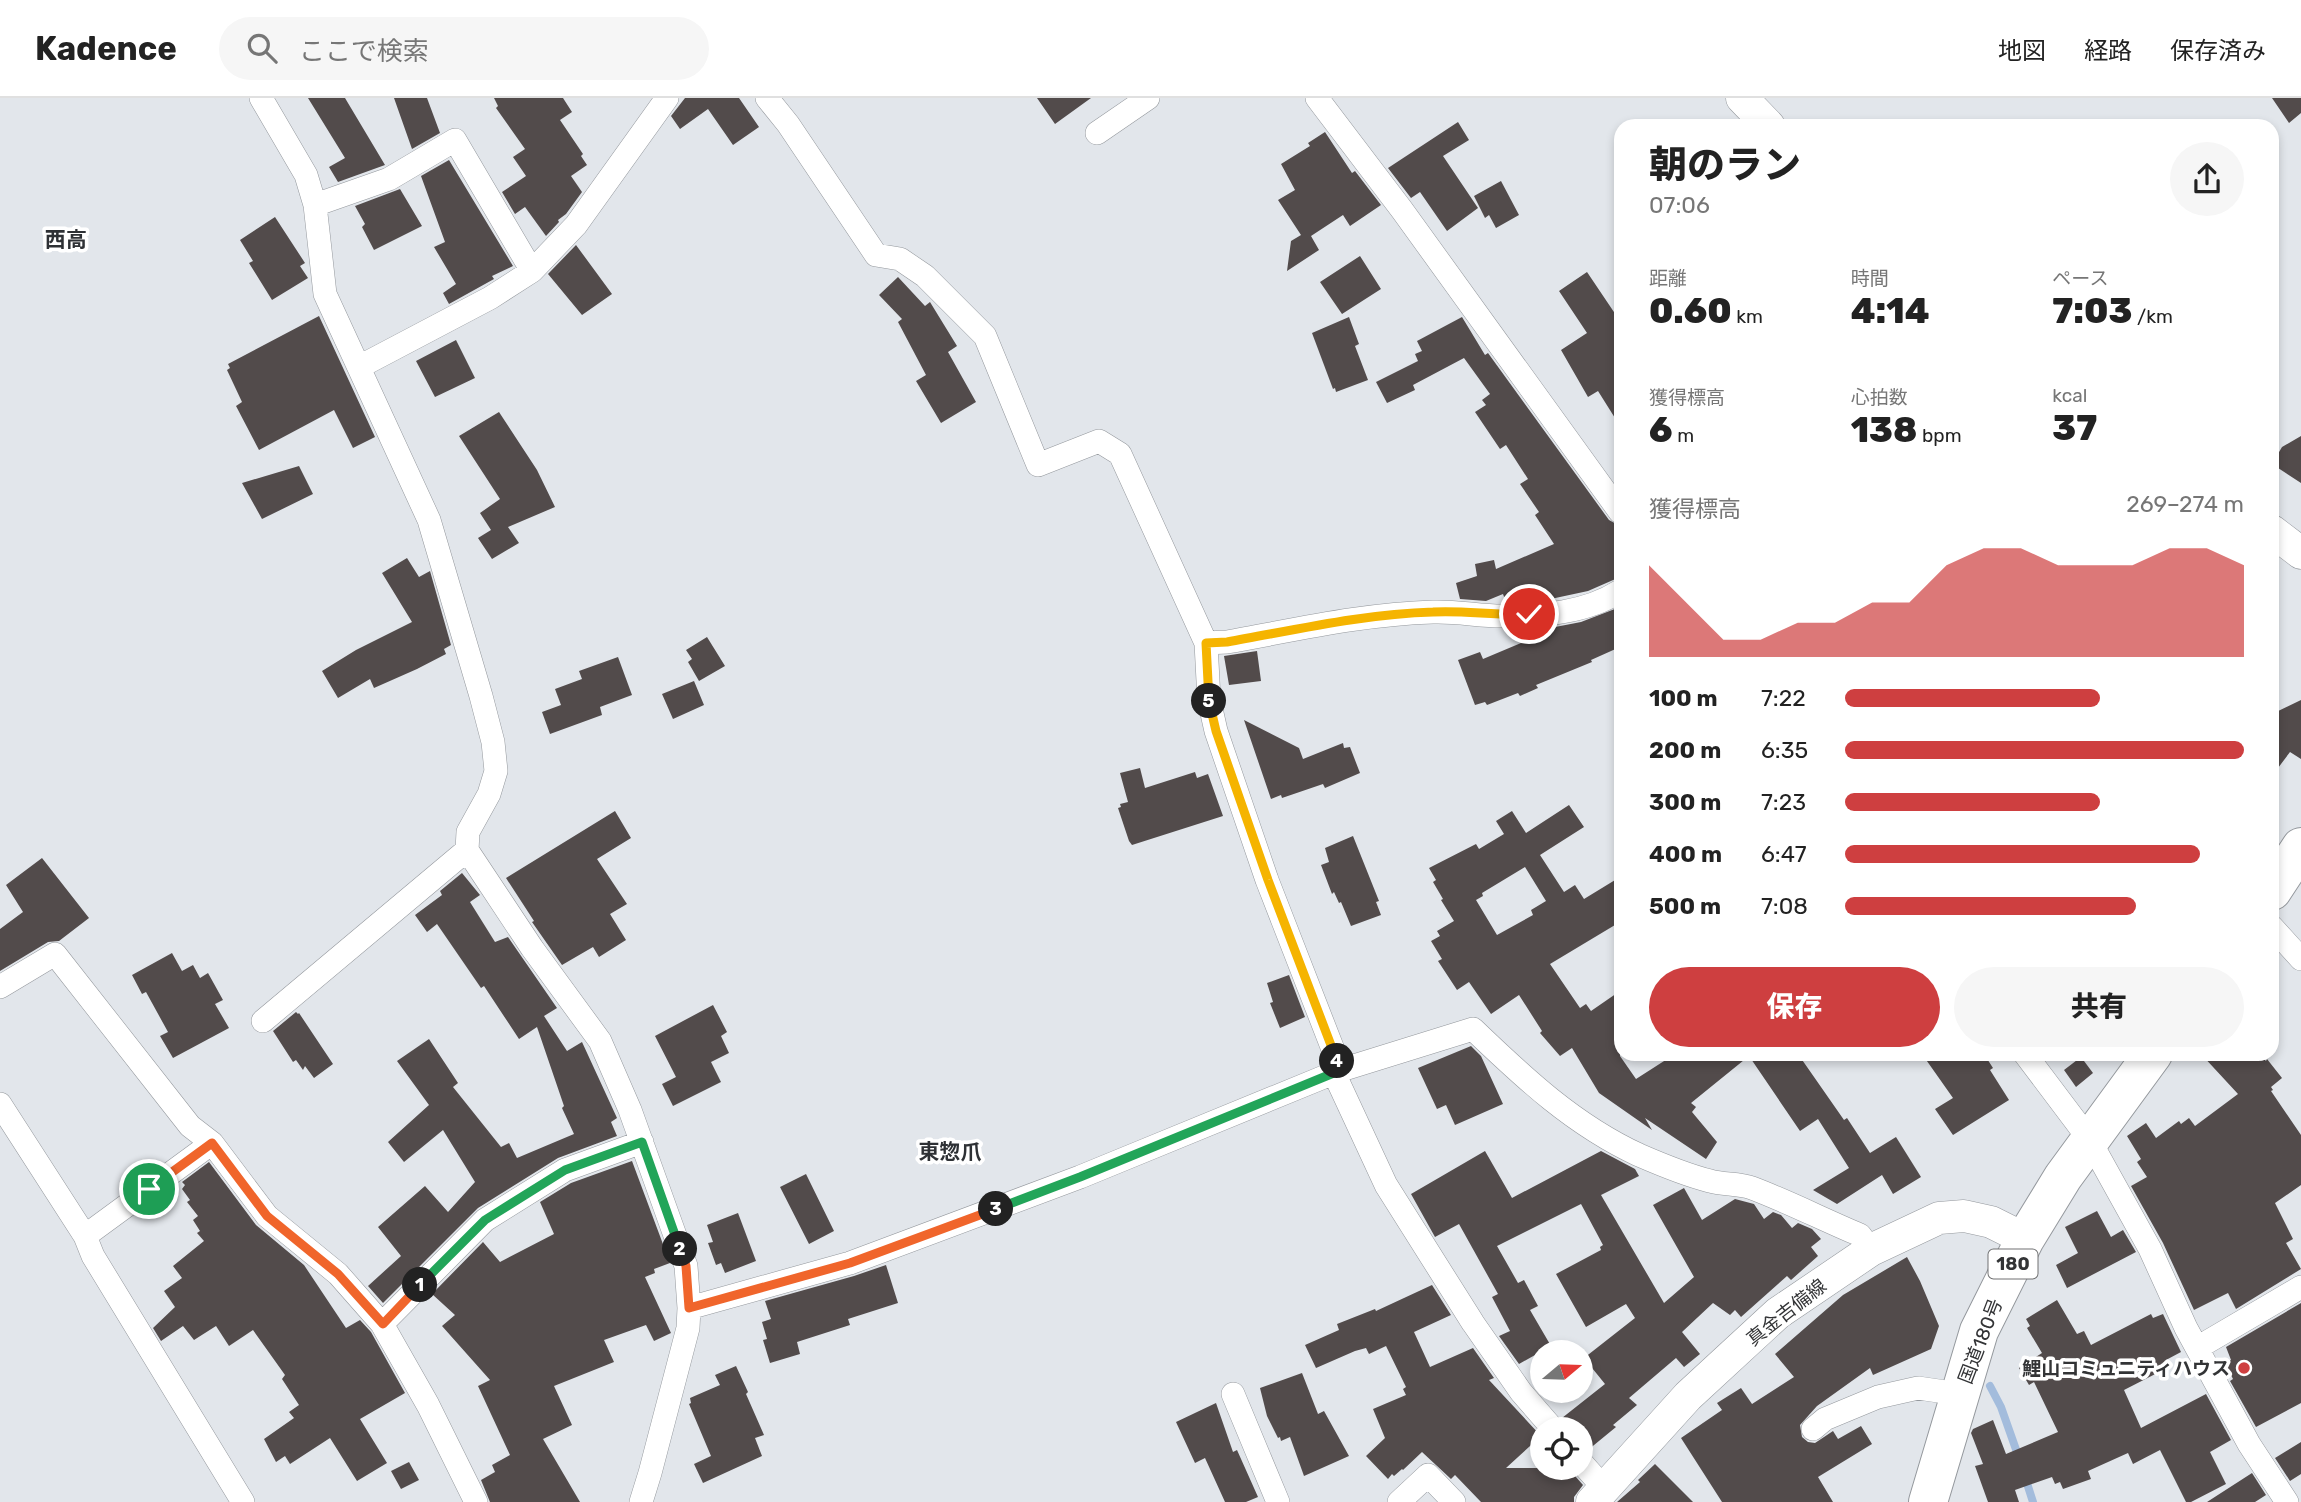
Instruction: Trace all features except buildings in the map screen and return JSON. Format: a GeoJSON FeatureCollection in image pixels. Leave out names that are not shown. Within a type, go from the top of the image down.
{"type":"FeatureCollection","features":[{"type":"Feature","properties":{"kind":"highway"},"geometry":{"type":"LineString","coordinates":[[2279,880],[2301,847]]}},
{"type":"Feature","properties":{"kind":"highway","name":"国道180号"},"geometry":{"type":"LineString","coordinates":[[1928,1502],[1979,1331],[2025,1239],[2063,1177],[2147,1061]]}},
{"type":"Feature","properties":{"kind":"main road"},"geometry":{"type":"LineString","coordinates":[[1742,98],[1762,119]]}},
{"type":"Feature","properties":{"kind":"main road"},"geometry":{"type":"LineString","coordinates":[[2279,536],[2301,553]]}},
{"type":"Feature","properties":{"kind":"main road","name":"真金吉備線"},"geometry":{"type":"LineString","coordinates":[[1598,1495],[1688,1395],[1778,1313],[1871,1250],[1939,1218],[1964,1216],[1992,1223],[2025,1239]]}},
{"type":"Feature","properties":{"kind":"street"},"geometry":{"type":"LineString","coordinates":[[261,98],[306,175],[315,205],[325,294],[429,520],[493,742],[496,771],[489,794],[468,832],[467,850],[532,948],[600,1041],[642,1142],[686,1266],[688,1328],[641,1502]]}},
{"type":"Feature","properties":{"kind":"street"},"geometry":{"type":"LineString","coordinates":[[359,367],[490,298],[532,271],[576,225],[667,98]]}},
{"type":"Feature","properties":{"kind":"street"},"geometry":{"type":"LineString","coordinates":[[767,98],[788,124],[876,255],[900,259],[925,276],[985,336],[1038,465],[1099,441],[1120,454],[1206,643],[1209,700],[1216,731],[1337,1072],[1386,1185],[1480,1333],[1521,1392],[1543,1417]]}},
{"type":"Feature","properties":{"kind":"street"},"geometry":{"type":"LineString","coordinates":[[1097,133],[1148,98]]}},
{"type":"Feature","properties":{"kind":"street"},"geometry":{"type":"LineString","coordinates":[[1317,98],[1402,210],[1614,504]]}},
{"type":"Feature","properties":{"kind":"street"},"geometry":{"type":"LineString","coordinates":[[315,205],[389,179],[456,140],[532,271]]}},
{"type":"Feature","properties":{"kind":"street"},"geometry":{"type":"LineString","coordinates":[[1206,643],[1227,642],[1350,620],[1434,611],[1502,616],[1552,613],[1586,607],[1614,594]]}},
{"type":"Feature","properties":{"kind":"street"},"geometry":{"type":"LineString","coordinates":[[263,1021],[467,850]]}},
{"type":"Feature","properties":{"kind":"street"},"geometry":{"type":"LineString","coordinates":[[2279,935],[2301,959]]}},
{"type":"Feature","properties":{"kind":"street"},"geometry":{"type":"LineString","coordinates":[[0,988],[55,954],[190,1126],[212,1143],[267,1216],[338,1274],[383,1324],[428,1405],[476,1502]]}},
{"type":"Feature","properties":{"kind":"street"},"geometry":{"type":"LineString","coordinates":[[689,1308],[850,1263],[1080,1177],[1337,1072],[1474,1029],[1531,1084],[1563,1110],[1600,1134],[1639,1155],[1680,1172],[1712,1182],[1750,1187],[1860,1236],[1871,1250]]}},
{"type":"Feature","properties":{"kind":"street"},"geometry":{"type":"LineString","coordinates":[[2030,1061],[2090,1139],[2150,1249],[2197,1348],[2249,1444],[2287,1502]]}},
{"type":"Feature","properties":{"kind":"street"},"geometry":{"type":"LineString","coordinates":[[0,1104],[85,1236],[93,1256],[243,1502]]}},
{"type":"Feature","properties":{"kind":"street"},"geometry":{"type":"LineString","coordinates":[[383,1324],[485,1220],[565,1170],[642,1142]]}},
{"type":"Feature","properties":{"kind":"street"},"geometry":{"type":"LineString","coordinates":[[85,1236],[212,1143]]}},
{"type":"Feature","properties":{"kind":"street"},"geometry":{"type":"LineString","coordinates":[[2197,1348],[2301,1287]]}},
{"type":"Feature","properties":{"kind":"street"},"geometry":{"type":"LineString","coordinates":[[1813,1429],[1825,1419],[1878,1397],[1917,1388],[1959,1394]]}},
{"type":"Feature","properties":{"kind":"street"},"geometry":{"type":"LineString","coordinates":[[1233,1394],[1278,1502]]}},
{"type":"Feature","properties":{"kind":"street"},"geometry":{"type":"LineString","coordinates":[[1399,1502],[1428,1475],[1454,1502]]}},
{"type":"Feature","properties":{"kind":"waterway"},"geometry":{"type":"LineString","coordinates":[[1990,1386],[2001,1407],[2019,1458]]}},
{"type":"Feature","properties":{"kind":"waterway"},"geometry":{"type":"LineString","coordinates":[[2025,1477],[2033,1502]]}},
{"type":"Feature","properties":{"kind":"place","name":"鯉山コミュニティハウス"},"geometry":{"type":"Point","coordinates":[2244,1368]}},
{"type":"Feature","properties":{"kind":"district","name":"西高"},"geometry":{"type":"Point","coordinates":[66,240]}},
{"type":"Feature","properties":{"kind":"district","name":"東惣爪"},"geometry":{"type":"Point","coordinates":[950,1152]}},
{"type":"Feature","properties":{"kind":"route"},"geometry":{"type":"LineString","coordinates":[[149,1189],[212,1143],[267,1216],[338,1274],[383,1324],[485,1220],[565,1170],[642,1142],[686,1266],[689,1308],[850,1263],[1080,1177],[1341,1070],[1268,880],[1216,731],[1209,700],[1206,643],[1227,642],[1350,620],[1434,611],[1502,616],[1529,614]]}}]}
